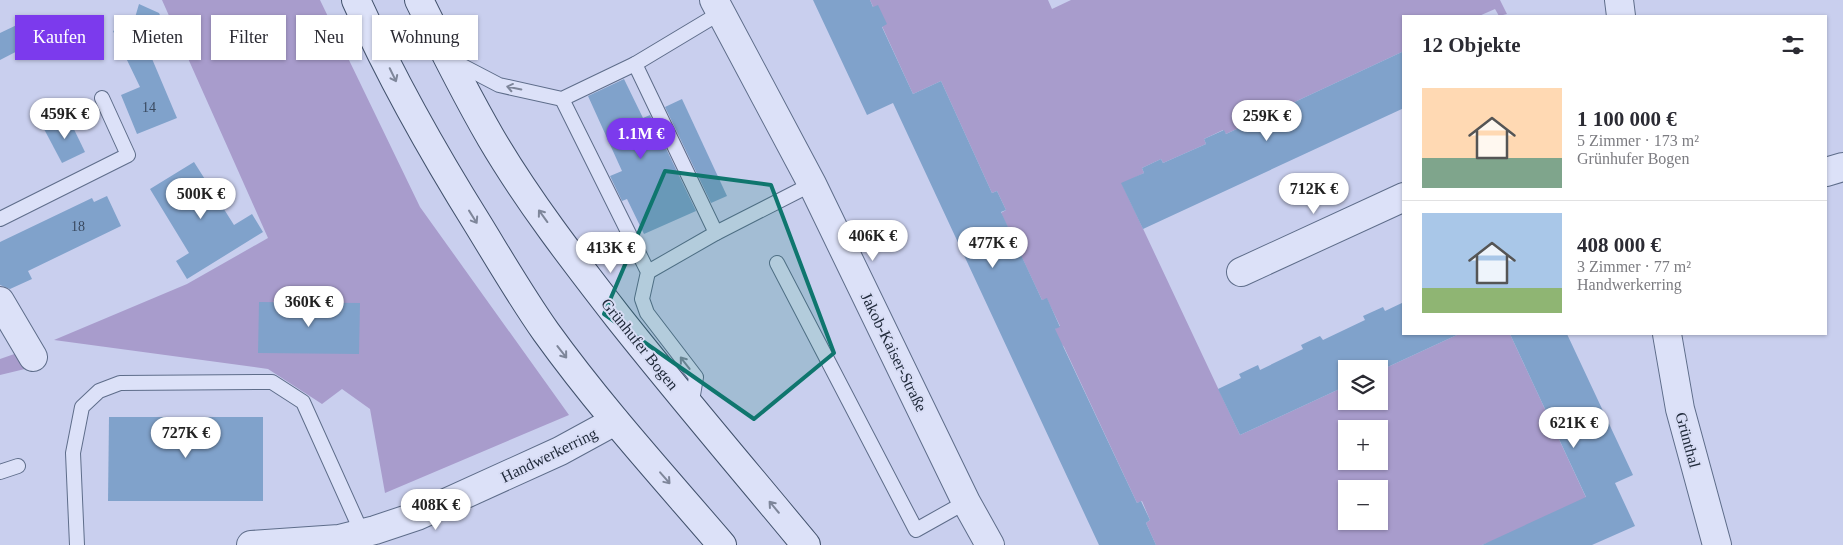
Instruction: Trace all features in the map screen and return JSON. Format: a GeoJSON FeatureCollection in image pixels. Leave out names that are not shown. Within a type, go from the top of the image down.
{"type":"FeatureCollection","features":[{"type":"Feature","properties":{"kind":"street"},"geometry":{"type":"LineString","coordinates":[[356,0],[426,136],[484,234],[546,332],[616,421],[722,545]]}},
{"type":"Feature","properties":{"kind":"street","name":"Grünhufer Bogen"},"geometry":{"type":"LineString","coordinates":[[419,0],[426,15]]}},
{"type":"Feature","properties":{"kind":"street"},"geometry":{"type":"LineString","coordinates":[[1619,0],[1621,15]]}},
{"type":"Feature","properties":{"kind":"street","name":"Jakob-Kaiser-Straße"},"geometry":{"type":"LineString","coordinates":[[717,7],[812,184],[966,502],[990,545]]}},
{"type":"Feature","properties":{"kind":"street","name":"Grünhufer Bogen"},"geometry":{"type":"LineString","coordinates":[[448,60],[491,138],[531,199],[588,278],[690,407],[806,545]]}},
{"type":"Feature","properties":{"kind":"street"},"geometry":{"type":"LineString","coordinates":[[1827,172],[1843,167]]}},
{"type":"Feature","properties":{"kind":"street"},"geometry":{"type":"LineString","coordinates":[[1242,272],[1402,198]]}},
{"type":"Feature","properties":{"kind":"street"},"geometry":{"type":"LineString","coordinates":[[0,301],[33,356]]}},
{"type":"Feature","properties":{"kind":"street","name":"Grünthal"},"geometry":{"type":"LineString","coordinates":[[1667,335],[1680,409],[1718,545]]}},
{"type":"Feature","properties":{"kind":"street","name":"Handwerkerring"},"geometry":{"type":"LineString","coordinates":[[251,545],[373,536],[542,460],[616,421]]}},
{"type":"Feature","properties":{"kind":"lane"},"geometry":{"type":"LineString","coordinates":[[451,60],[499,85],[562,99],[635,64],[717,7]]}},
{"type":"Feature","properties":{"kind":"lane"},"geometry":{"type":"LineString","coordinates":[[635,64],[716,233]]}},
{"type":"Feature","properties":{"kind":"lane"},"geometry":{"type":"LineString","coordinates":[[0,219],[128,155],[102,98]]}},
{"type":"Feature","properties":{"kind":"lane"},"geometry":{"type":"LineString","coordinates":[[562,99],[648,272],[642,298],[647,313],[696,377],[690,407]]}},
{"type":"Feature","properties":{"kind":"lane"},"geometry":{"type":"LineString","coordinates":[[648,272],[716,233],[812,184]]}},
{"type":"Feature","properties":{"kind":"lane"},"geometry":{"type":"LineString","coordinates":[[777,263],[916,530],[966,502]]}},
{"type":"Feature","properties":{"kind":"lane"},"geometry":{"type":"LineString","coordinates":[[77,545],[73,453],[82,407],[99,391],[120,383],[272,382],[303,402],[373,536]]}},
{"type":"Feature","properties":{"kind":"lane"},"geometry":{"type":"LineString","coordinates":[[0,472],[18,466]]}},
{"type":"Feature","properties":{"kind":"highlighted area"},"geometry":{"type":"Polygon","coordinates":[[[665,171],[771,185],[834,353],[754,419],[604,314],[665,171]]]}},
{"type":"Feature","properties":{"kind":"shaded area"},"geometry":{"type":"Polygon","coordinates":[[[162,0],[320,0],[327,15],[296,15],[296,60],[349,60],[420,207],[569,415],[385,493],[370,409],[342,389],[322,404],[268,369],[54,340],[187,284],[268,238],[189,60],[201,60],[201,15],[169,15],[162,0]]]}},
{"type":"Feature","properties":{"kind":"shaded area"},"geometry":{"type":"Polygon","coordinates":[[[870,0],[1048,0],[1052,9],[1071,0],[1500,0],[1507,14],[1498,15],[1495,9],[1481,15],[1402,15],[1402,52],[1226,134],[1223,130],[1204,139],[1206,144],[1163,163],[1161,159],[1142,168],[1144,173],[1122,184],[1240,435],[1338,390],[1338,410],[1388,410],[1388,367],[1457,335],[1510,335],[1590,506],[1482,545],[1156,545],[1146,523],[1150,520],[1142,501],[1137,503],[1064,347],[1051,331],[1060,326],[1047,299],[1042,300],[1001,213],[1006,210],[997,191],[992,193],[941,81],[913,94],[870,0]]]}},
{"type":"Feature","properties":{"kind":"shaded area"},"geometry":{"type":"Polygon","coordinates":[[[23,351],[29,368],[0,375],[0,359],[23,351]]]}},
{"type":"Feature","properties":{"kind":"building"},"geometry":{"type":"Polygon","coordinates":[[[813,0],[870,0],[873,7],[878,5],[887,24],[882,27],[913,94],[941,81],[992,193],[997,191],[1006,210],[1001,212],[1042,300],[1047,298],[1060,327],[1055,329],[1137,503],[1141,501],[1150,520],[1146,523],[1156,545],[1099,545],[893,103],[867,115],[813,0]]]}},
{"type":"Feature","properties":{"kind":"building"},"geometry":{"type":"Polygon","coordinates":[[[139,4],[160,15],[136,15],[139,4]]]}},
{"type":"Feature","properties":{"kind":"building"},"geometry":{"type":"Polygon","coordinates":[[[15,26],[15,52],[0,60],[0,33],[15,26]]]}},
{"type":"Feature","properties":{"kind":"building"},"geometry":{"type":"Polygon","coordinates":[[[1402,52],[1402,109],[1143,229],[1121,183],[1144,173],[1142,168],[1161,159],[1163,163],[1206,144],[1204,139],[1224,130],[1226,134],[1402,52]]]}},
{"type":"Feature","properties":{"kind":"building"},"geometry":{"type":"Polygon","coordinates":[[[127,60],[153,60],[177,118],[137,134],[121,95],[140,87],[127,60]]]}},
{"type":"Feature","properties":{"kind":"building"},"geometry":{"type":"Polygon","coordinates":[[[624,79],[643,118],[650,115],[696,211],[644,234],[627,199],[622,201],[610,176],[622,171],[588,96],[624,79]]]}},
{"type":"Feature","properties":{"kind":"building"},"geometry":{"type":"Polygon","coordinates":[[[682,99],[727,196],[711,203],[665,107],[682,99]]]}},
{"type":"Feature","properties":{"kind":"building"},"geometry":{"type":"Polygon","coordinates":[[[68,117],[85,152],[62,163],[44,129],[68,117]]]}},
{"type":"Feature","properties":{"kind":"building"},"geometry":{"type":"Polygon","coordinates":[[[194,162],[234,225],[252,214],[263,232],[187,279],[176,261],[189,253],[150,189],[194,162]]]}},
{"type":"Feature","properties":{"kind":"building"},"geometry":{"type":"Polygon","coordinates":[[[107,196],[121,226],[28,271],[32,279],[10,289],[0,285],[0,242],[92,198],[94,202],[107,196]]]}},
{"type":"Feature","properties":{"kind":"building"},"geometry":{"type":"Polygon","coordinates":[[[259,302],[360,303],[359,354],[258,353],[259,302]]]}},
{"type":"Feature","properties":{"kind":"building"},"geometry":{"type":"Polygon","coordinates":[[[1402,303],[1402,335],[1457,335],[1388,367],[1388,360],[1338,360],[1338,390],[1240,435],[1218,389],[1241,378],[1239,374],[1258,365],[1260,370],[1303,349],[1301,345],[1320,336],[1323,340],[1365,320],[1363,316],[1383,307],[1385,311],[1402,303]]]}},
{"type":"Feature","properties":{"kind":"building"},"geometry":{"type":"Polygon","coordinates":[[[1510,335],[1567,335],[1633,475],[1615,483],[1635,526],[1592,545],[1482,545],[1586,497],[1510,335]]]}},
{"type":"Feature","properties":{"kind":"building"},"geometry":{"type":"Polygon","coordinates":[[[109,417],[263,417],[263,501],[108,501],[109,417]]]}}]}
